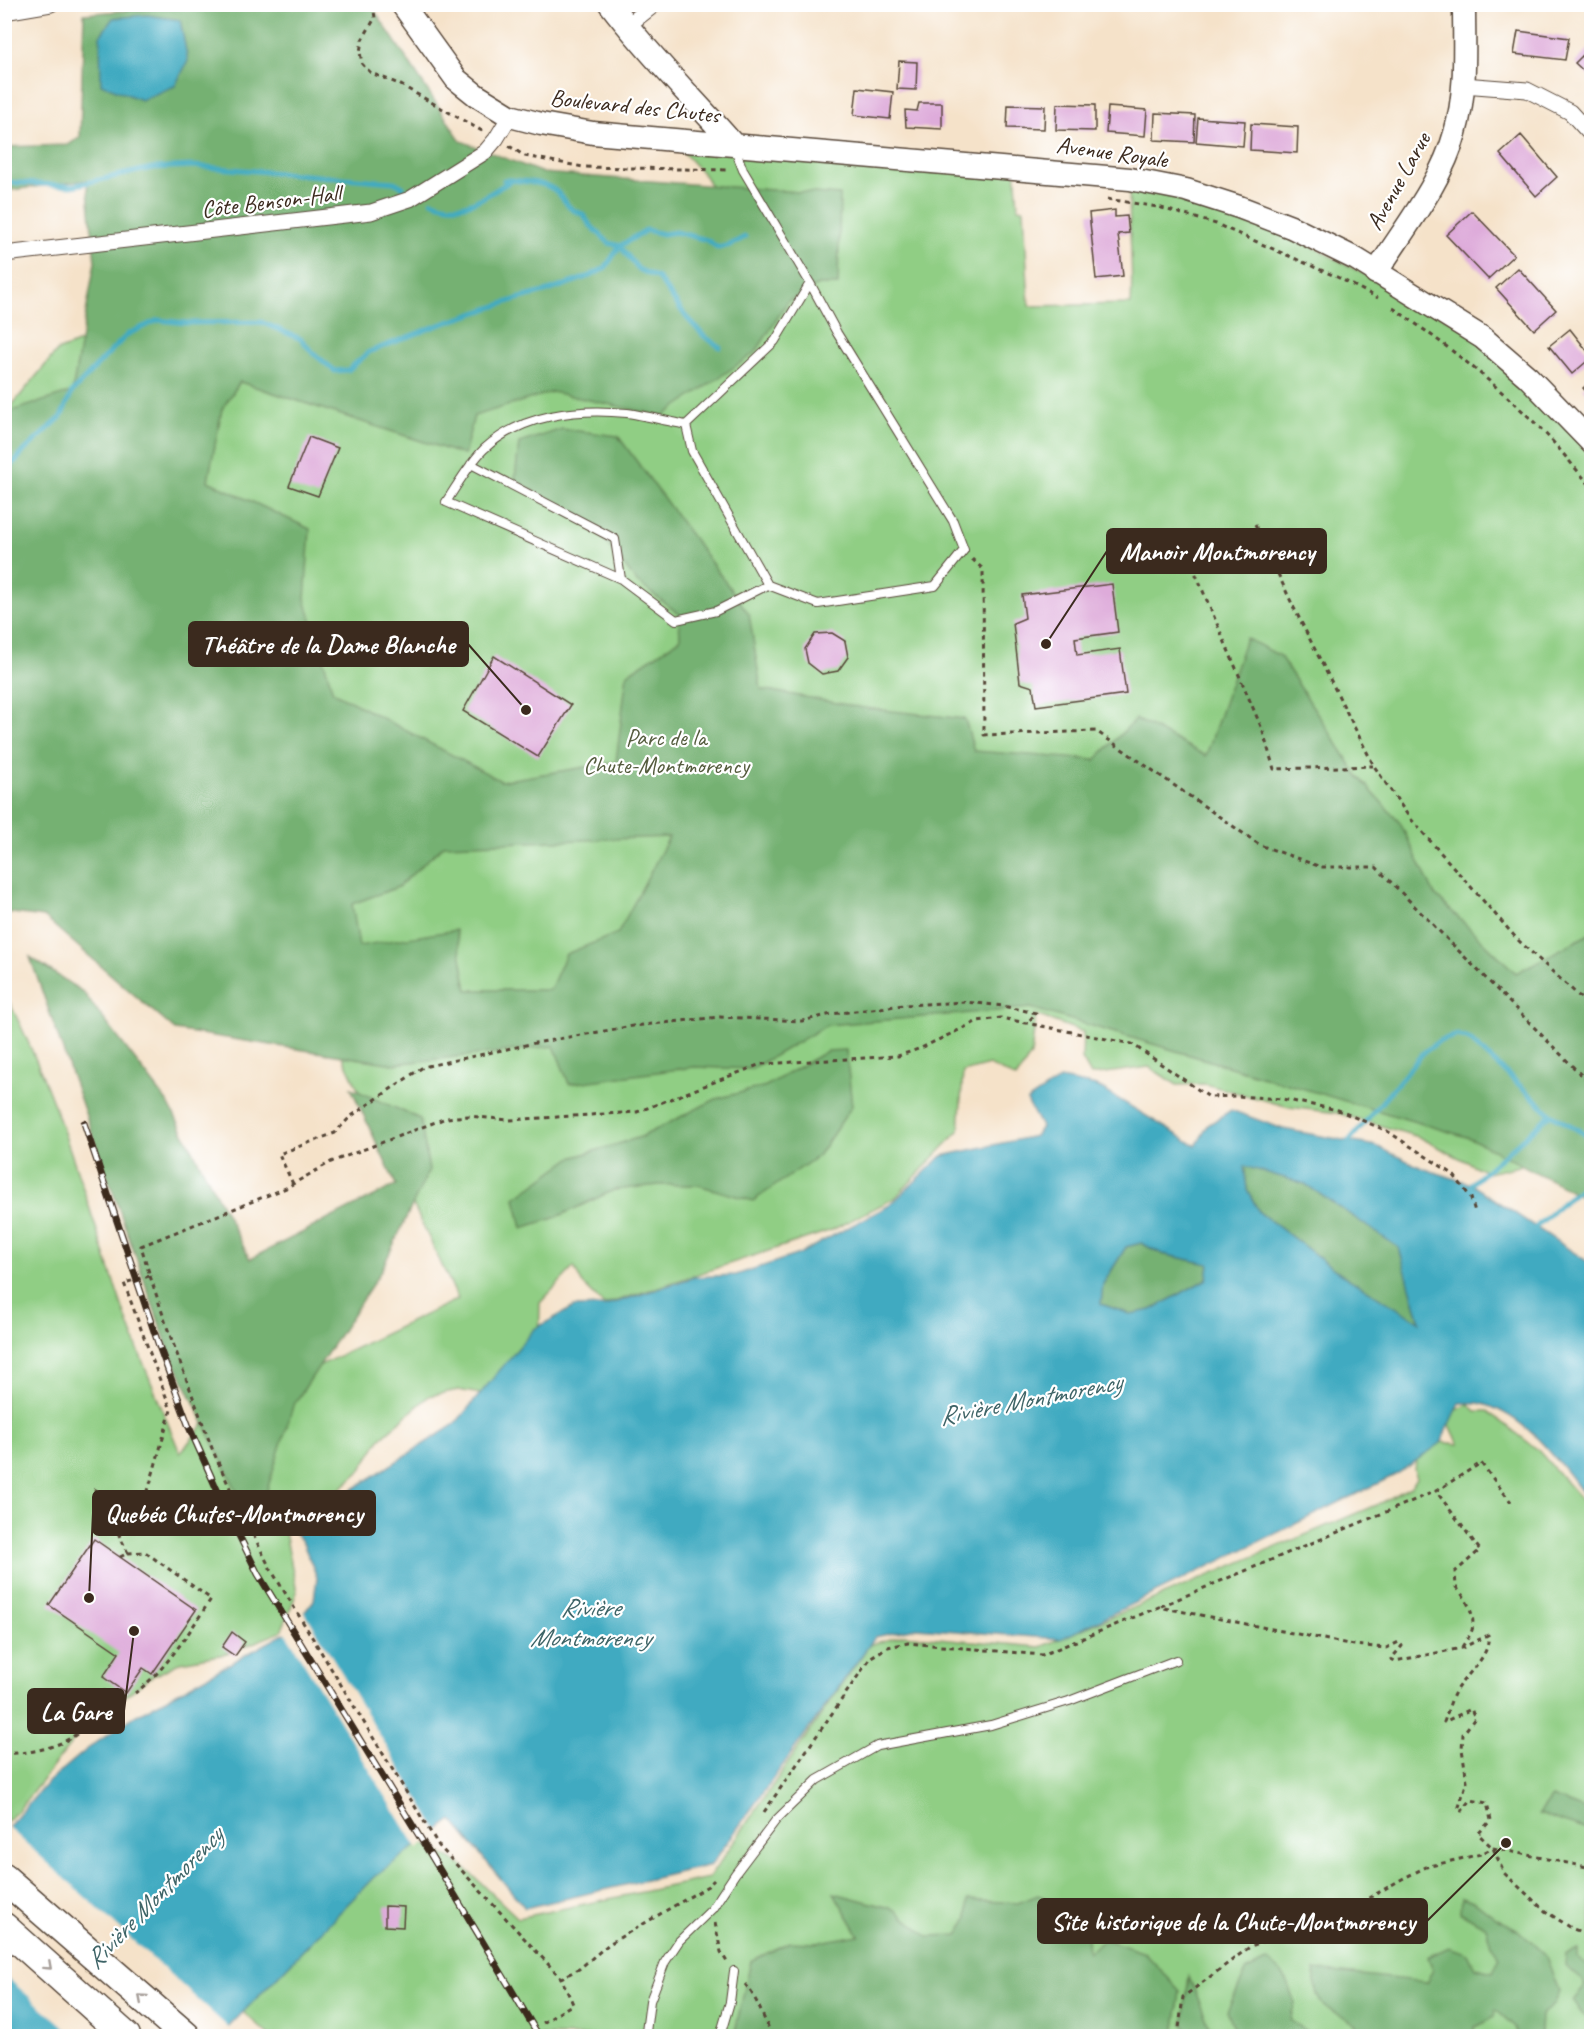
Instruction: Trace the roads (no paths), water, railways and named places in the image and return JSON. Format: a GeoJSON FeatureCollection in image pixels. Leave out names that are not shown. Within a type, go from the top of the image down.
{"type":"FeatureCollection","features":[{"type":"Feature","properties":{"kind":"highway"},"geometry":{"type":"LineString","coordinates":[[4,1878],[186,2037]]}},
{"type":"Feature","properties":{"kind":"highway"},"geometry":{"type":"LineString","coordinates":[[4,1927],[126,2037]]}},
{"type":"Feature","properties":{"kind":"main road","name":"Boulevard des Chutes"},"geometry":{"type":"LineString","coordinates":[[402,4],[456,79],[510,116],[593,133],[733,144]]}},
{"type":"Feature","properties":{"kind":"main road"},"geometry":{"type":"LineString","coordinates":[[610,4],[733,144]]}},
{"type":"Feature","properties":{"kind":"main road","name":"Avenue Larue"},"geometry":{"type":"LineString","coordinates":[[1376,273],[1443,164],[1455,133],[1463,85],[1464,4]]}},
{"type":"Feature","properties":{"kind":"main road","name":"Avenue Royale"},"geometry":{"type":"LineString","coordinates":[[733,144],[1038,169],[1141,181],[1186,190],[1239,207],[1291,227],[1356,259],[1483,338],[1528,377],[1592,442]]}},
{"type":"Feature","properties":{"kind":"street"},"geometry":{"type":"LineString","coordinates":[[4,12],[51,4]]}},
{"type":"Feature","properties":{"kind":"street"},"geometry":{"type":"LineString","coordinates":[[627,26],[655,4]]}},
{"type":"Feature","properties":{"kind":"street"},"geometry":{"type":"LineString","coordinates":[[1463,85],[1527,90],[1570,112],[1592,136]]}},
{"type":"Feature","properties":{"kind":"street","name":"Côte Benson-Hall"},"geometry":{"type":"LineString","coordinates":[[4,254],[371,212],[410,199],[485,152],[510,116]]}},
{"type":"Feature","properties":{"kind":"lane"},"geometry":{"type":"LineString","coordinates":[[686,425],[692,451],[768,585],[818,604],[935,586],[964,550],[953,521],[837,333],[743,170],[733,144]]}},
{"type":"Feature","properties":{"kind":"lane"},"geometry":{"type":"LineString","coordinates":[[686,425],[776,341],[810,283]]}},
{"type":"Feature","properties":{"kind":"lane"},"geometry":{"type":"LineString","coordinates":[[686,425],[627,413],[573,412],[543,418],[512,429],[484,449],[471,464],[446,502],[621,579],[676,620],[716,611],[768,585]]}},
{"type":"Feature","properties":{"kind":"lane"},"geometry":{"type":"LineString","coordinates":[[471,464],[615,539],[621,579]]}},
{"type":"Feature","properties":{"kind":"lane"},"geometry":{"type":"LineString","coordinates":[[647,2037],[650,2001],[665,1962],[680,1941],[712,1909],[776,1820],[817,1780],[878,1746],[991,1725],[1069,1701],[1176,1660]]}},
{"type":"Feature","properties":{"kind":"lane"},"geometry":{"type":"LineString","coordinates":[[720,2037],[730,2002],[734,1971]]}},
{"type":"Feature","properties":{"kind":"water"},"geometry":{"type":"Polygon","coordinates":[[[147,15],[180,20],[188,61],[175,86],[141,100],[101,84],[100,36],[113,18],[147,15]]]}},
{"type":"Feature","properties":{"kind":"water","name":"Rivière Montmorency"},"geometry":{"type":"Polygon","coordinates":[[[1060,1079],[1097,1086],[1196,1146],[1208,1125],[1231,1110],[1283,1129],[1376,1146],[1422,1168],[1471,1184],[1591,1264],[1591,1503],[1544,1445],[1516,1420],[1483,1404],[1460,1403],[1441,1443],[1397,1474],[1061,1639],[916,1628],[875,1637],[711,1865],[525,1908],[452,1820],[374,1877],[220,2036],[5,2036],[5,1831],[47,1783],[86,1750],[135,1716],[291,1630],[314,1600],[317,1577],[302,1541],[291,1529],[455,1424],[534,1329],[574,1307],[605,1306],[694,1277],[736,1275],[799,1254],[890,1205],[942,1156],[1035,1136],[1041,1127],[1027,1101],[1060,1079]],[[1244,1166],[1247,1189],[1259,1212],[1342,1275],[1420,1322],[1399,1248],[1305,1184],[1244,1166]],[[1141,1243],[1126,1247],[1103,1284],[1101,1304],[1130,1314],[1151,1310],[1207,1279],[1209,1264],[1162,1254],[1141,1243]]]}},
{"type":"Feature","properties":{"kind":"waterway"},"geometry":{"type":"LineString","coordinates":[[4,182],[72,186],[152,168],[193,166],[394,182],[403,187]]}},
{"type":"Feature","properties":{"kind":"waterway"},"geometry":{"type":"LineString","coordinates":[[432,201],[444,205],[464,205],[483,198],[512,180],[504,180]]}},
{"type":"Feature","properties":{"kind":"waterway"},"geometry":{"type":"LineString","coordinates":[[512,180],[536,183],[554,189],[571,208],[583,214],[590,225],[609,243],[620,246],[638,269],[658,278],[687,318],[704,336],[720,347]]}},
{"type":"Feature","properties":{"kind":"waterway"},"geometry":{"type":"LineString","coordinates":[[4,474],[24,451],[61,417],[72,392],[109,353],[128,334],[158,320],[186,323],[261,322],[301,339],[312,352],[335,371],[348,370],[369,352],[436,326],[590,276],[605,268],[620,246],[646,230],[663,234],[676,232],[707,240],[718,248],[745,237]]}},
{"type":"Feature","properties":{"kind":"waterway"},"geometry":{"type":"LineString","coordinates":[[1349,1141],[1423,1053],[1439,1041],[1458,1035],[1469,1039],[1551,1114]]}},
{"type":"Feature","properties":{"kind":"waterway"},"geometry":{"type":"LineString","coordinates":[[1471,1184],[1551,1114],[1592,1138]]}},
{"type":"Feature","properties":{"kind":"waterway"},"geometry":{"type":"LineString","coordinates":[[1536,1227],[1592,1180]]}},
{"type":"Feature","properties":{"kind":"railway"},"geometry":{"type":"LineString","coordinates":[[84,1123],[159,1346],[189,1427],[258,1574],[539,2036]]}},
{"type":"Feature","properties":{"kind":"place","name":"Manoir Montmorency"},"geometry":{"type":"Point","coordinates":[1046,644]}},
{"type":"Feature","properties":{"kind":"place","name":"Théâtre de la Dame Blanche"},"geometry":{"type":"Point","coordinates":[526,710]}},
{"type":"Feature","properties":{"kind":"place","name":"Quebéc Chutes-Montmorency"},"geometry":{"type":"Point","coordinates":[89,1598]}},
{"type":"Feature","properties":{"kind":"place","name":"La Gare"},"geometry":{"type":"Point","coordinates":[134,1631]}},
{"type":"Feature","properties":{"kind":"place","name":"Site historique de la Chute-Montmorency"},"geometry":{"type":"Point","coordinates":[1506,1843]}},
{"type":"Feature","properties":{"kind":"park label","name":"Parc de la Chute-Montmorency"},"geometry":{"type":"Point","coordinates":[666,751]}}]}
